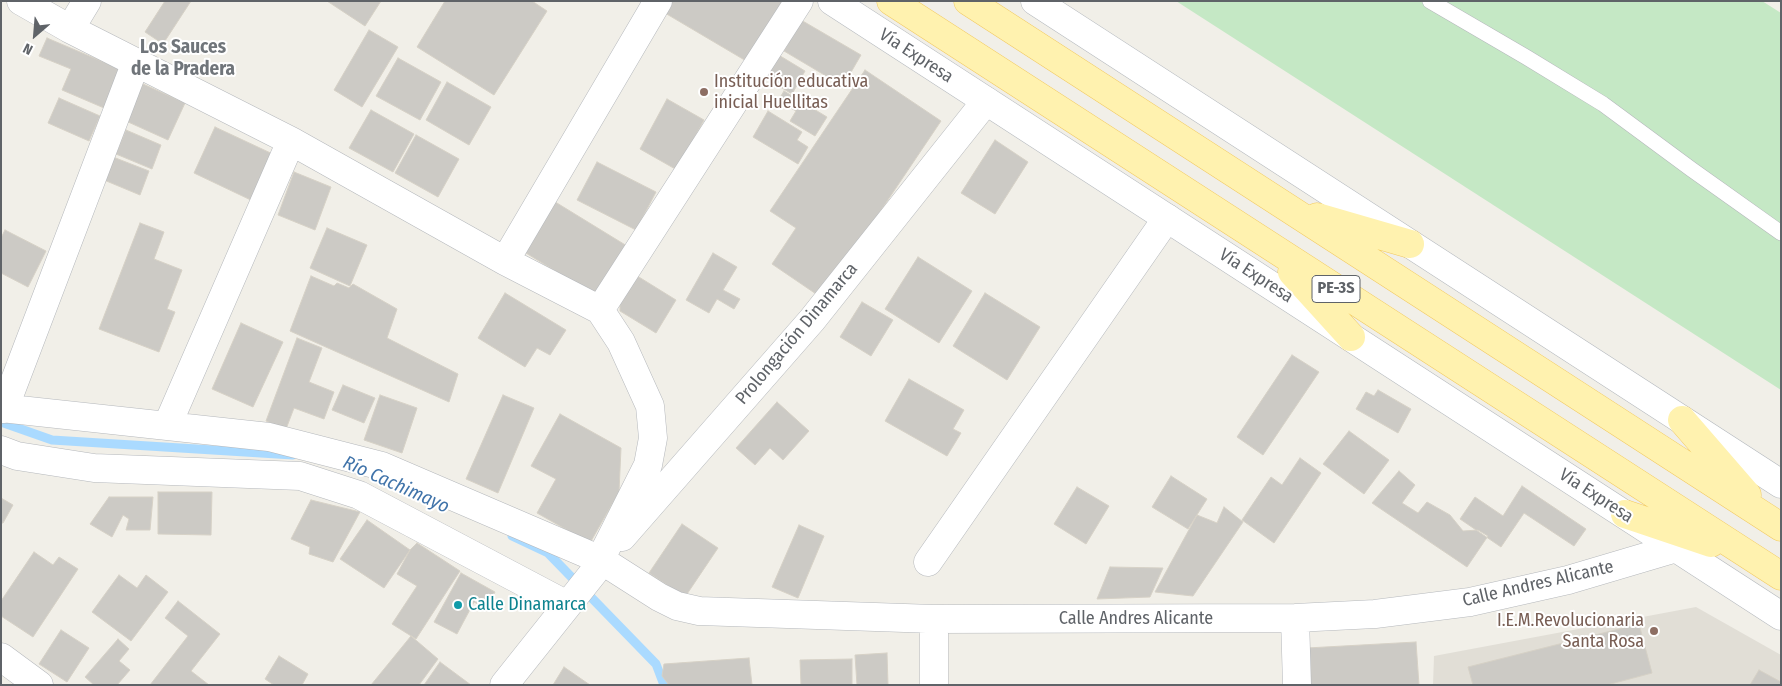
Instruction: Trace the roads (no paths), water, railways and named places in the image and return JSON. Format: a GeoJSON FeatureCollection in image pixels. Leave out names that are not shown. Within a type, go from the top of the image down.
{"type":"FeatureCollection","features":[{"type":"Feature","properties":{"kind":"main road","name":"Vía Expresa"},"geometry":{"type":"LineString","coordinates":[[891,1],[1781,576]]}},
{"type":"Feature","properties":{"kind":"main road","name":"PE-3S"},"geometry":{"type":"LineString","coordinates":[[968,1],[1775,524]]}},
{"type":"Feature","properties":{"kind":"main road"},"geometry":{"type":"LineString","coordinates":[[1289,209],[1410,244]]}},
{"type":"Feature","properties":{"kind":"main road"},"geometry":{"type":"LineString","coordinates":[[1266,244],[1351,337]]}},
{"type":"Feature","properties":{"kind":"main road"},"geometry":{"type":"LineString","coordinates":[[1682,420],[1775,524]]}},
{"type":"Feature","properties":{"kind":"main road"},"geometry":{"type":"LineString","coordinates":[[1625,514],[1747,554]]}},
{"type":"Feature","properties":{"kind":"street"},"geometry":{"type":"LineString","coordinates":[[21,1],[70,29],[291,142],[505,261],[600,310],[621,342],[650,406],[653,438],[648,464],[598,566],[504,685]]}},
{"type":"Feature","properties":{"kind":"street"},"geometry":{"type":"LineString","coordinates":[[70,29],[87,1]]}},
{"type":"Feature","properties":{"kind":"street"},"geometry":{"type":"LineString","coordinates":[[505,261],[658,1]]}},
{"type":"Feature","properties":{"kind":"street"},"geometry":{"type":"LineString","coordinates":[[600,310],[799,1]]}},
{"type":"Feature","properties":{"kind":"street","name":"Vía Expresa"},"geometry":{"type":"LineString","coordinates":[[832,1],[1781,616]]}},
{"type":"Feature","properties":{"kind":"street"},"geometry":{"type":"LineString","coordinates":[[1035,1],[1781,484]]}},
{"type":"Feature","properties":{"kind":"street"},"geometry":{"type":"LineString","coordinates":[[3,409],[136,62]]}},
{"type":"Feature","properties":{"kind":"street","name":"Prolongación Dinamarca"},"geometry":{"type":"LineString","coordinates":[[598,566],[812,320],[986,101]]}},
{"type":"Feature","properties":{"kind":"street"},"geometry":{"type":"LineString","coordinates":[[167,426],[291,142]]}},
{"type":"Feature","properties":{"kind":"street"},"geometry":{"type":"LineString","coordinates":[[928,562],[1167,218]]}},
{"type":"Feature","properties":{"kind":"street","name":"Calle Andres Alicante"},"geometry":{"type":"LineString","coordinates":[[3,409],[269,437],[382,466],[598,566],[671,603],[699,611],[934,619],[1295,618],[1375,614],[1470,602],[1568,580],[1676,548]]}},
{"type":"Feature","properties":{"kind":"street"},"geometry":{"type":"LineString","coordinates":[[1,450],[17,456],[94,468],[300,476],[358,495],[570,602]]}},
{"type":"Feature","properties":{"kind":"street"},"geometry":{"type":"LineString","coordinates":[[1295,618],[1297,685]]}},
{"type":"Feature","properties":{"kind":"street"},"geometry":{"type":"LineString","coordinates":[[934,619],[934,685]]}},
{"type":"Feature","properties":{"kind":"street"},"geometry":{"type":"LineString","coordinates":[[1,657],[39,685]]}},
{"type":"Feature","properties":{"kind":"lane"},"geometry":{"type":"LineString","coordinates":[[1430,1],[1603,104],[1781,233]]}},
{"type":"Feature","properties":{"kind":"waterway","name":"Río Cachimayo"},"geometry":{"type":"LineString","coordinates":[[1,422],[52,440],[293,455]]}},
{"type":"Feature","properties":{"kind":"waterway","name":"Río Cachimayo"},"geometry":{"type":"LineString","coordinates":[[512,536],[548,553],[656,664],[664,685]]}},
{"type":"Feature","properties":{"kind":"place","name":"Institución educativa inicial Huellitas"},"geometry":{"type":"Point","coordinates":[704,92]}},
{"type":"Feature","properties":{"kind":"place","name":"Calle Dinamarca"},"geometry":{"type":"Point","coordinates":[458,605]}},
{"type":"Feature","properties":{"kind":"place","name":"I.E.M.Revolucionaria Santa Rosa"},"geometry":{"type":"Point","coordinates":[1654,631]}},
{"type":"Feature","properties":{"kind":"district","name":"Los Sauces de la Pradera"},"geometry":{"type":"Point","coordinates":[183,59]}}]}
